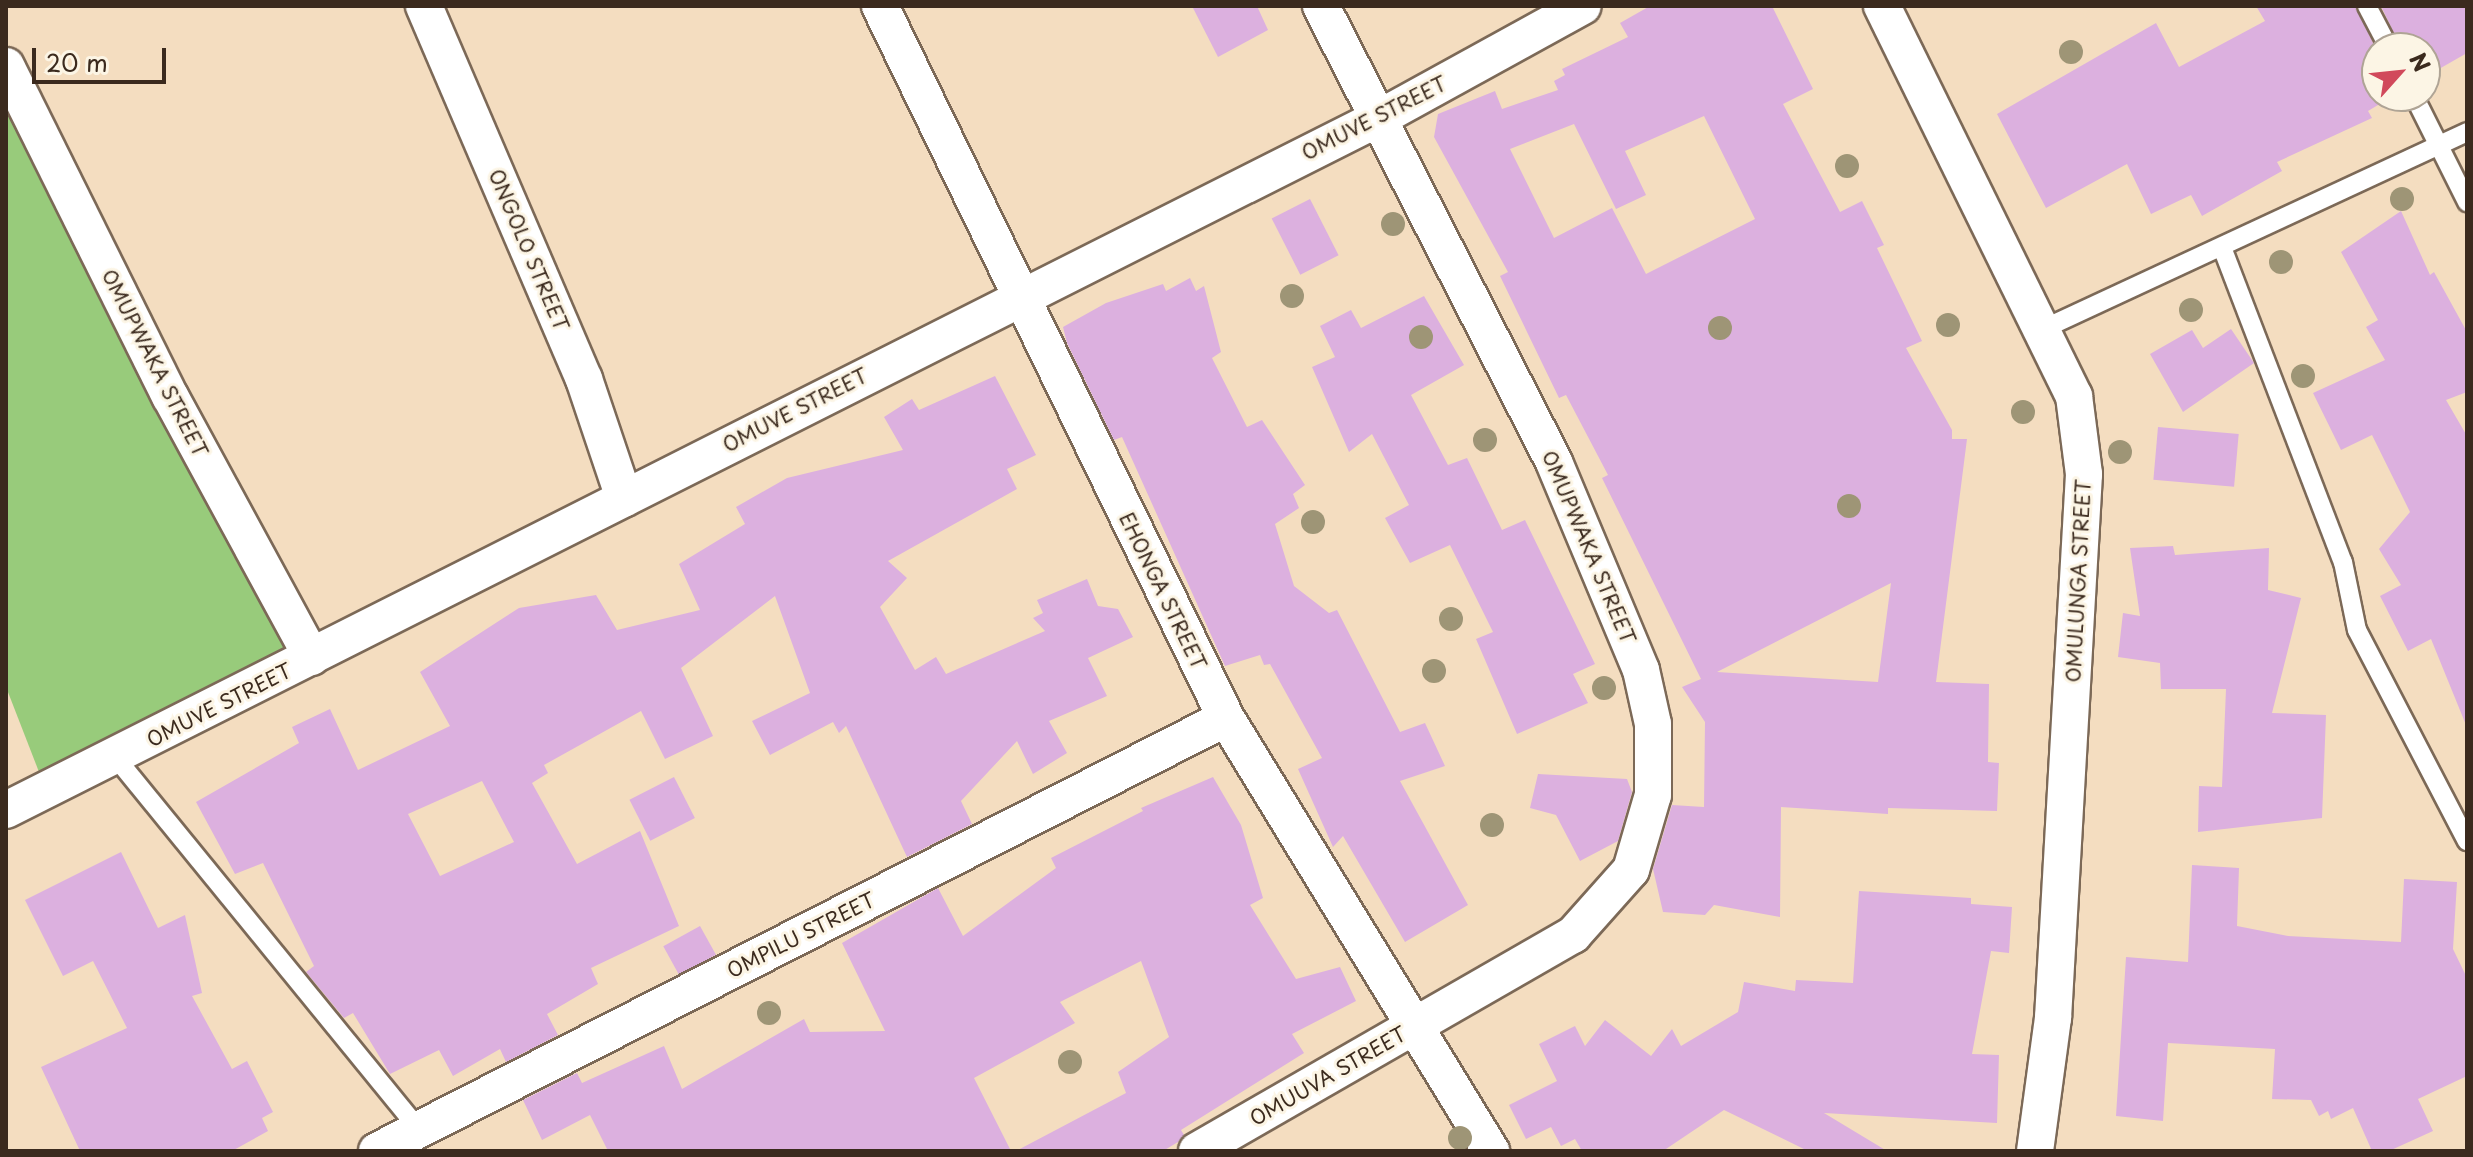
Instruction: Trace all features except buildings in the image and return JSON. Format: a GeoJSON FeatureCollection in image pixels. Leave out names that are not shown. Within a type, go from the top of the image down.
{"type":"FeatureCollection","features":[{"type":"Feature","properties":{"kind":"street","name":"ONGOLO STREET"},"geometry":{"type":"LineString","coordinates":[[424,6],[584,379],[624,498]]}},
{"type":"Feature","properties":{"kind":"street","name":"EHONGA STREET"},"geometry":{"type":"LineString","coordinates":[[880,6],[1226,718],[1321,877],[1418,1025],[1491,1151]]}},
{"type":"Feature","properties":{"kind":"street","name":"OMUPWAKA STREET"},"geometry":{"type":"LineString","coordinates":[[1321,6],[1381,117],[1554,462],[1641,670],[1653,724],[1653,795],[1631,870],[1573,935],[1418,1025]]}},
{"type":"Feature","properties":{"kind":"street","name":"OMUVE STREET"},"geometry":{"type":"LineString","coordinates":[[6,810],[116,758],[1022,294],[1381,117],[1583,6]]}},
{"type":"Feature","properties":{"kind":"street","name":"OMULUNGA STREET"},"geometry":{"type":"LineString","coordinates":[[1882,6],[2074,396],[2084,474],[2053,1018],[2035,1151]]}},
{"type":"Feature","properties":{"kind":"street","name":"OMUPWAKA STREET"},"geometry":{"type":"LineString","coordinates":[[6,66],[170,396],[312,657]]}},
{"type":"Feature","properties":{"kind":"street","name":"OMPILU STREET"},"geometry":{"type":"LineString","coordinates":[[377,1151],[1226,718]]}},
{"type":"Feature","properties":{"kind":"street","name":"OMUUVA STREET"},"geometry":{"type":"LineString","coordinates":[[1197,1151],[1418,1025]]}},
{"type":"Feature","properties":{"kind":"lane"},"geometry":{"type":"LineString","coordinates":[[2367,6],[2381,32]]}},
{"type":"Feature","properties":{"kind":"lane"},"geometry":{"type":"LineString","coordinates":[[2422,112],[2467,202]]}},
{"type":"Feature","properties":{"kind":"lane"},"geometry":{"type":"LineString","coordinates":[[2043,329],[2223,250],[2467,132]]}},
{"type":"Feature","properties":{"kind":"lane"},"geometry":{"type":"LineString","coordinates":[[2223,250],[2334,535],[2357,630],[2467,841]]}},
{"type":"Feature","properties":{"kind":"lane"},"geometry":{"type":"LineString","coordinates":[[116,758],[419,1129]]}},
{"type":"Feature","properties":{"kind":"green space"},"geometry":{"type":"Polygon","coordinates":[[[6,66],[312,657],[46,790],[6,687],[6,66]]]}}]}
